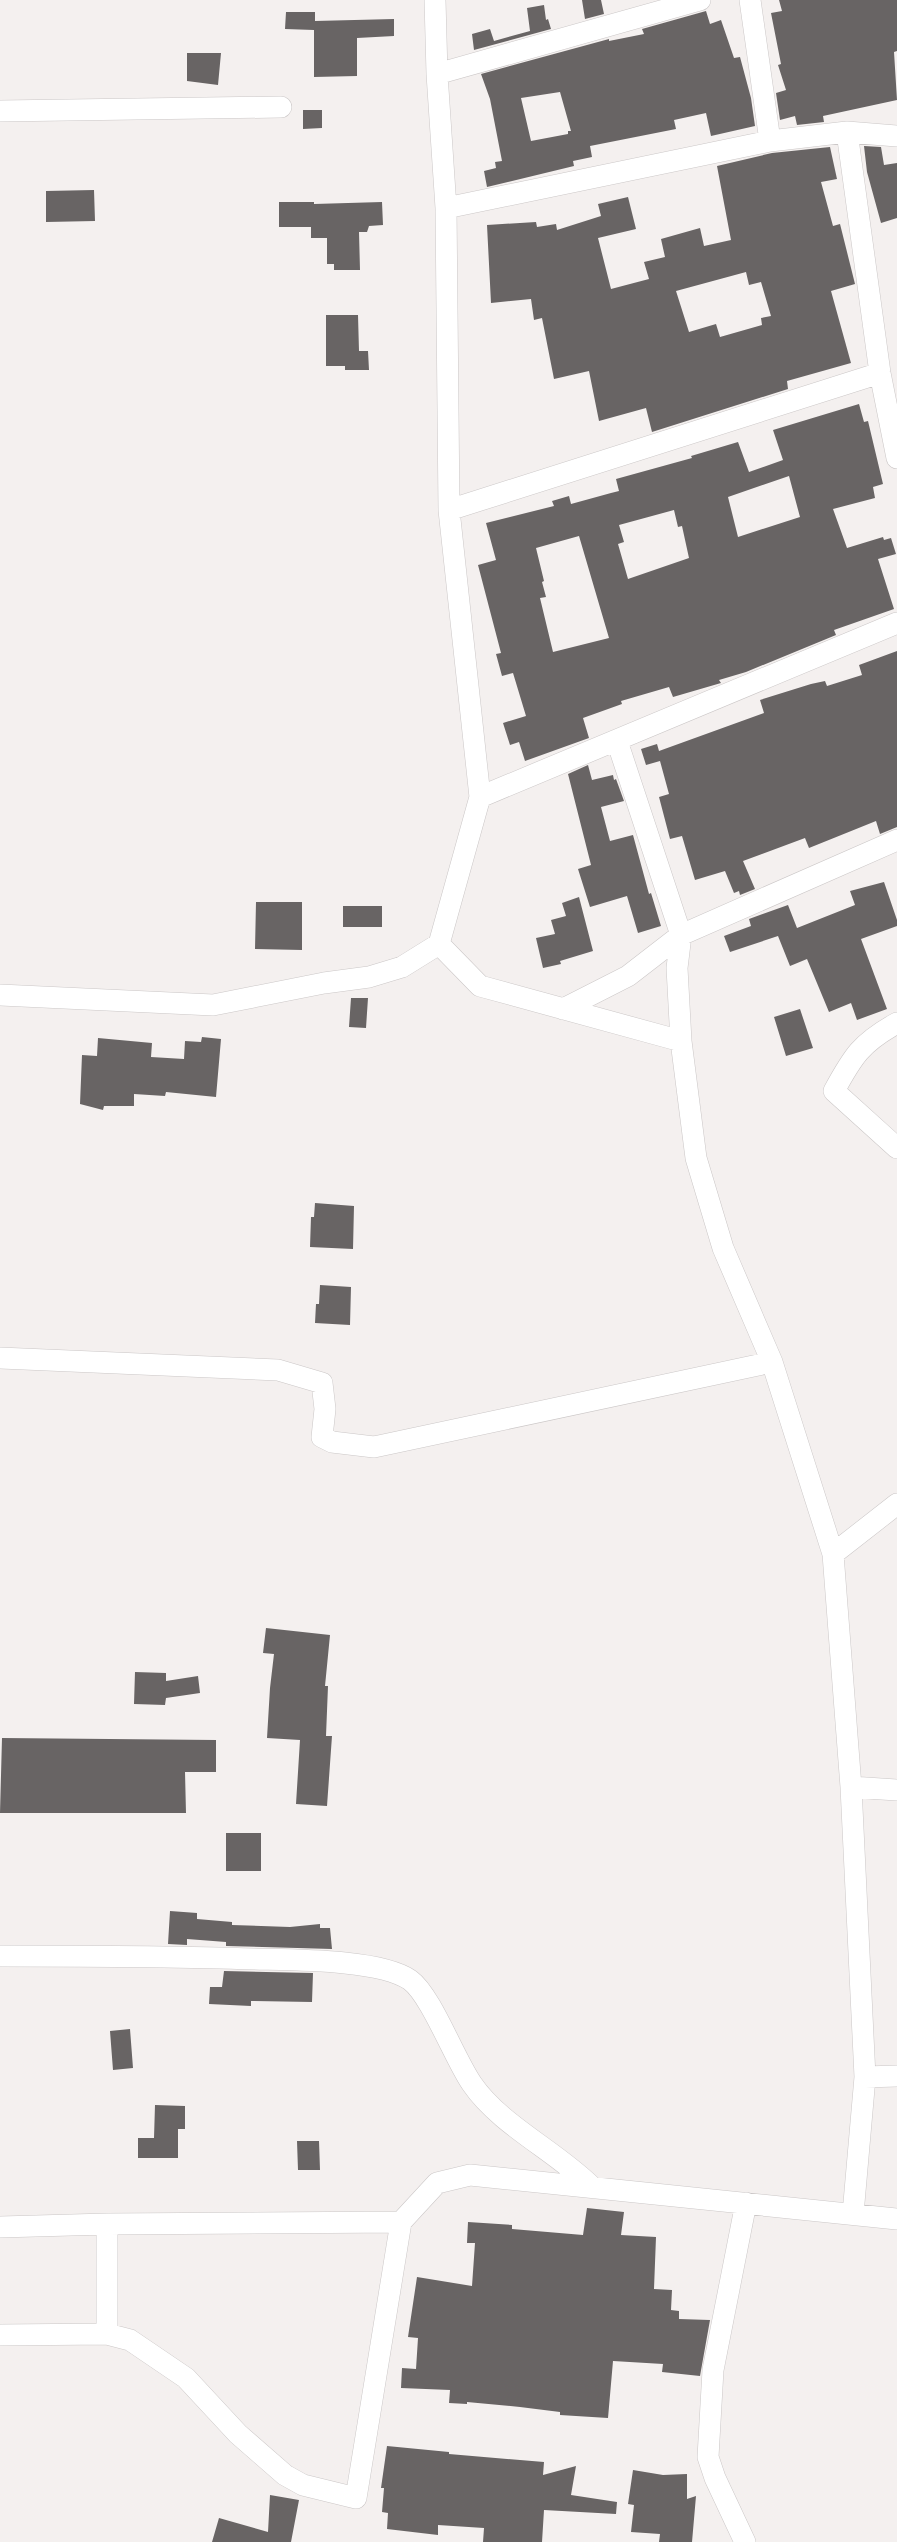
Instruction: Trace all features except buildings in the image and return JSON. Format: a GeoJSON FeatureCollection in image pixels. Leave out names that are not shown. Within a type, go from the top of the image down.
{"type":"FeatureCollection","features":[{"type":"Feature","properties":{"kind":"street"},"geometry":{"type":"LineString","coordinates":[[0,995],[213,1005],[324,983],[369,977],[402,967],[439,944],[480,797],[449,510],[446,208],[437,74],[435,0]]}},
{"type":"Feature","properties":{"kind":"street"},"geometry":{"type":"LineString","coordinates":[[437,74],[700,0]]}},
{"type":"Feature","properties":{"kind":"street"},"geometry":{"type":"LineString","coordinates":[[750,0],[770,141]]}},
{"type":"Feature","properties":{"kind":"street"},"geometry":{"type":"LineString","coordinates":[[0,110],[281,107]]}},
{"type":"Feature","properties":{"kind":"street"},"geometry":{"type":"LineString","coordinates":[[446,208],[770,141],[847,132],[897,136]]}},
{"type":"Feature","properties":{"kind":"street"},"geometry":{"type":"LineString","coordinates":[[847,132],[880,373],[897,458]]}},
{"type":"Feature","properties":{"kind":"street"},"geometry":{"type":"LineString","coordinates":[[449,510],[880,373]]}},
{"type":"Feature","properties":{"kind":"street"},"geometry":{"type":"LineString","coordinates":[[480,797],[897,623]]}},
{"type":"Feature","properties":{"kind":"street"},"geometry":{"type":"LineString","coordinates":[[617,741],[681,935],[677,968],[681,1041],[696,1158],[723,1248],[772,1362],[833,1554],[851,1786],[865,2077],[854,2214]]}},
{"type":"Feature","properties":{"kind":"street"},"geometry":{"type":"LineString","coordinates":[[563,1009],[628,976],[681,935],[897,840]]}},
{"type":"Feature","properties":{"kind":"street"},"geometry":{"type":"LineString","coordinates":[[439,944],[480,986],[681,1041]]}},
{"type":"Feature","properties":{"kind":"street"},"geometry":{"type":"LineString","coordinates":[[897,1023],[873,1036],[854,1055],[834,1091],[897,1148]]}},
{"type":"Feature","properties":{"kind":"street"},"geometry":{"type":"LineString","coordinates":[[0,1358],[278,1370],[322,1383],[325,1409],[322,1437],[332,1442],[374,1446],[772,1362]]}},
{"type":"Feature","properties":{"kind":"street"},"geometry":{"type":"LineString","coordinates":[[833,1554],[897,1504]]}},
{"type":"Feature","properties":{"kind":"street"},"geometry":{"type":"LineString","coordinates":[[851,1786],[897,1790]]}},
{"type":"Feature","properties":{"kind":"street"},"geometry":{"type":"LineString","coordinates":[[0,1956],[122,1956],[301,1960],[329,1962],[393,1973],[410,1980],[423,1997],[472,2084],[485,2100],[499,2113],[575,2170],[592,2187]]}},
{"type":"Feature","properties":{"kind":"street"},"geometry":{"type":"LineString","coordinates":[[865,2077],[897,2076]]}},
{"type":"Feature","properties":{"kind":"street"},"geometry":{"type":"LineString","coordinates":[[0,2336],[107,2334],[130,2340],[186,2378],[238,2434],[286,2476],[303,2485],[356,2498],[401,2222],[437,2183],[470,2175],[897,2219]]}},
{"type":"Feature","properties":{"kind":"street"},"geometry":{"type":"LineString","coordinates":[[745,2542],[715,2478],[708,2457],[713,2370],[746,2203]]}},
{"type":"Feature","properties":{"kind":"street"},"geometry":{"type":"LineString","coordinates":[[0,2227],[107,2224],[401,2222]]}},
{"type":"Feature","properties":{"kind":"street"},"geometry":{"type":"LineString","coordinates":[[107,2224],[107,2334]]}}]}
